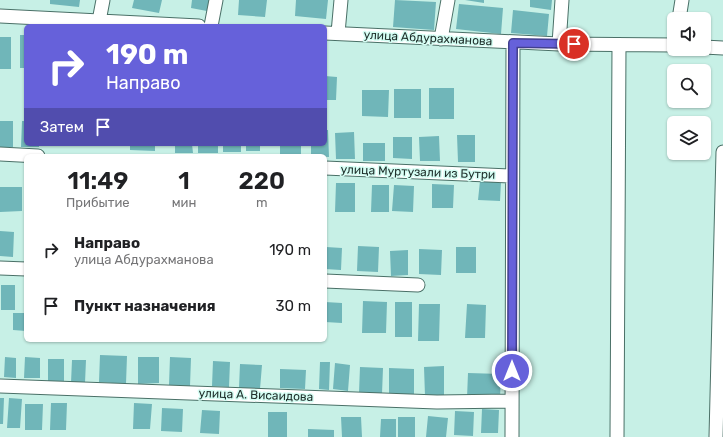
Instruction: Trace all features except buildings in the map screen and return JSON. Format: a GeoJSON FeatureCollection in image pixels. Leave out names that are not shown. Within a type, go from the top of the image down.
{"type":"FeatureCollection","features":[{"type":"Feature","properties":{"kind":"street"},"geometry":{"type":"LineString","coordinates":[[99,21],[103,0]]}},
{"type":"Feature","properties":{"kind":"street"},"geometry":{"type":"LineString","coordinates":[[211,24],[216,0]]}},
{"type":"Feature","properties":{"kind":"street"},"geometry":{"type":"LineString","coordinates":[[331,33],[340,0]]}},
{"type":"Feature","properties":{"kind":"street"},"geometry":{"type":"LineString","coordinates":[[440,39],[448,0]]}},
{"type":"Feature","properties":{"kind":"street"},"geometry":{"type":"LineString","coordinates":[[559,44],[562,0]]}},
{"type":"Feature","properties":{"kind":"street"},"geometry":{"type":"LineString","coordinates":[[680,12],[682,0]]}},
{"type":"Feature","properties":{"kind":"street"},"geometry":{"type":"LineString","coordinates":[[0,16],[159,24]]}},
{"type":"Feature","properties":{"kind":"street","name":"улица Абдурахманова"},"geometry":{"type":"LineString","coordinates":[[331,33],[513,43],[667,45]]}},
{"type":"Feature","properties":{"kind":"street"},"geometry":{"type":"LineString","coordinates":[[512,437],[513,43]]}},
{"type":"Feature","properties":{"kind":"street"},"geometry":{"type":"LineString","coordinates":[[617,437],[619,44]]}},
{"type":"Feature","properties":{"kind":"street"},"geometry":{"type":"LineString","coordinates":[[711,47],[723,48]]}},
{"type":"Feature","properties":{"kind":"street"},"geometry":{"type":"LineString","coordinates":[[716,437],[723,152]]}},
{"type":"Feature","properties":{"kind":"street"},"geometry":{"type":"LineString","coordinates":[[0,154],[24,155]]}},
{"type":"Feature","properties":{"kind":"street","name":"улица Муртузали из Бутри"},"geometry":{"type":"LineString","coordinates":[[327,168],[512,176]]}},
{"type":"Feature","properties":{"kind":"street"},"geometry":{"type":"LineString","coordinates":[[0,268],[24,269]]}},
{"type":"Feature","properties":{"kind":"street"},"geometry":{"type":"LineString","coordinates":[[327,281],[418,285]]}},
{"type":"Feature","properties":{"kind":"street","name":"улица А. Висаидова"},"geometry":{"type":"LineString","coordinates":[[0,386],[437,402],[512,401]]}},
{"type":"Feature","properties":{"kind":"route"},"geometry":{"type":"LineString","coordinates":[[512,371],[513,43],[574,44]]}}]}
